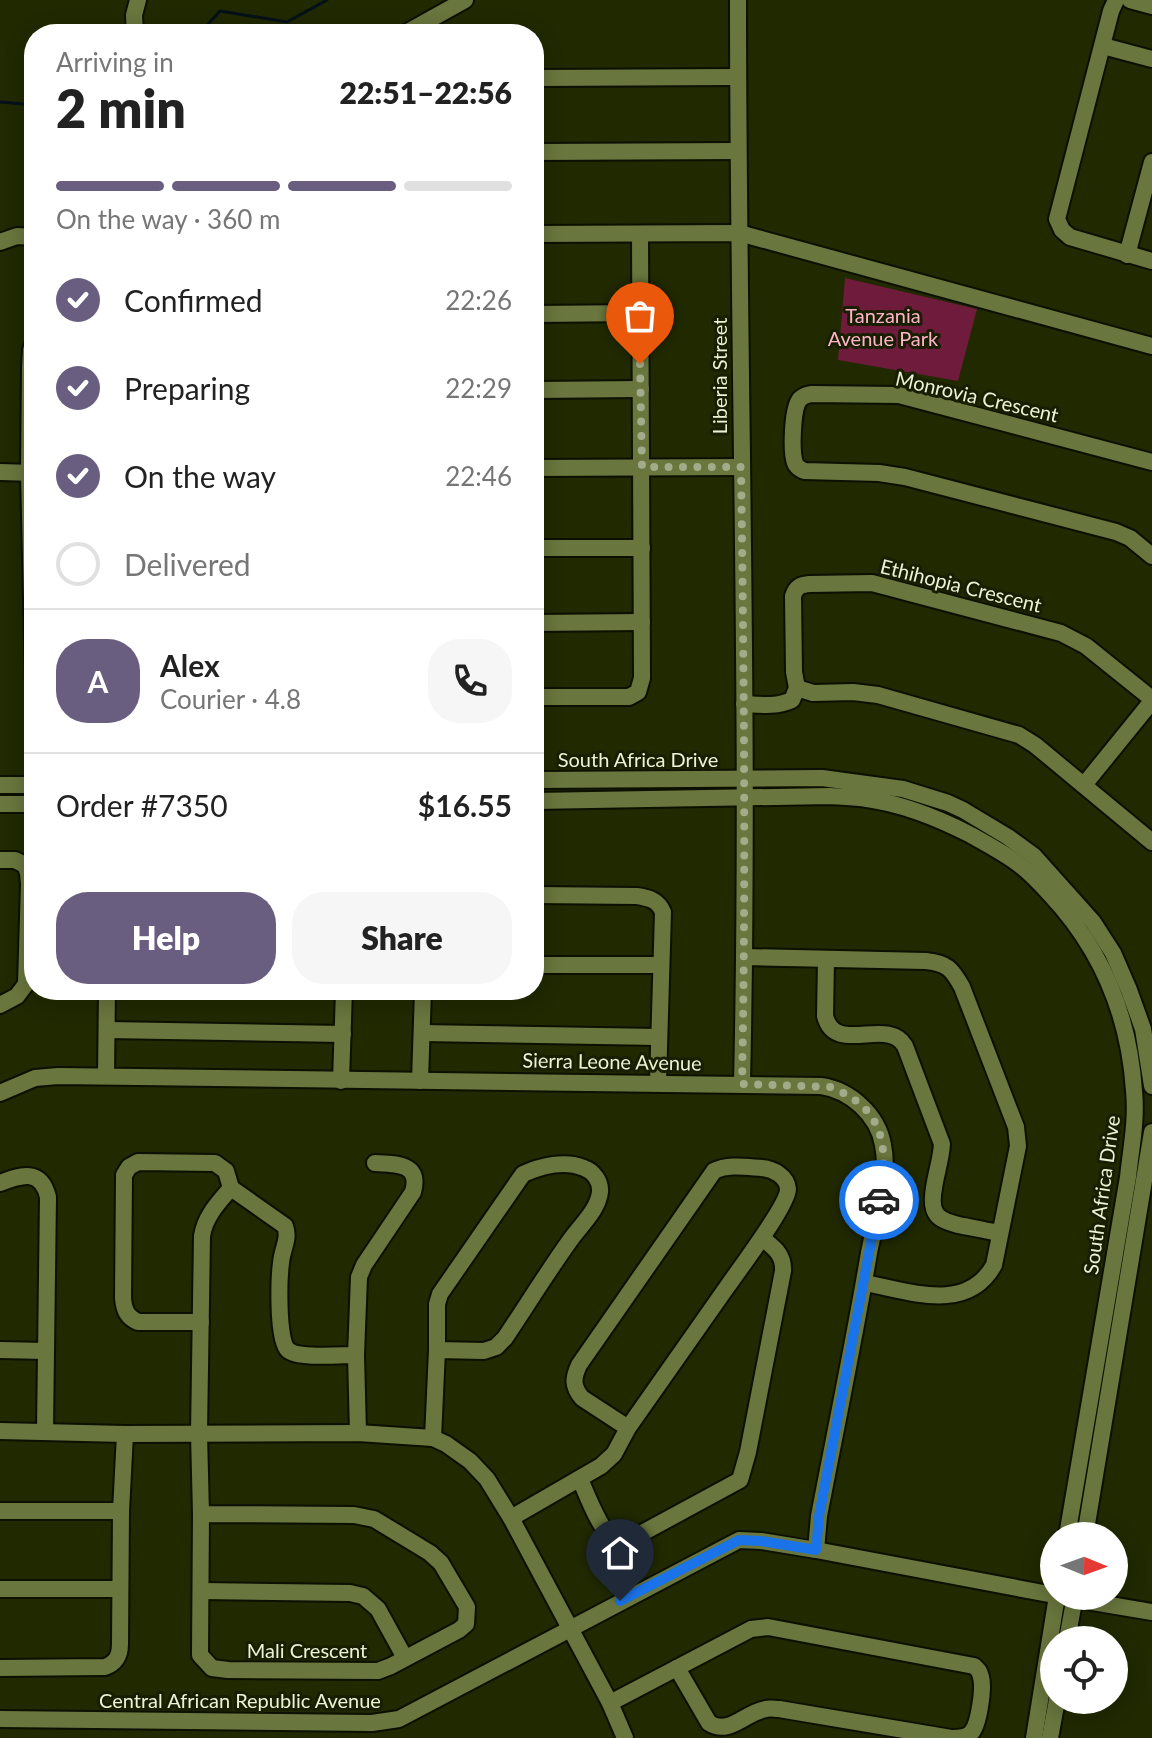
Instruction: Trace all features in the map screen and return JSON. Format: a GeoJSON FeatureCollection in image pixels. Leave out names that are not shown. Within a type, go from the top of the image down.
{"type":"FeatureCollection","features":[{"type":"Feature","properties":{"kind":"street"},"geometry":{"type":"LineString","coordinates":[[134,24],[138,0]]}},
{"type":"Feature","properties":{"kind":"street"},"geometry":{"type":"LineString","coordinates":[[428,24],[465,0]]}},
{"type":"Feature","properties":{"kind":"street","name":"Liberia Street"},"geometry":{"type":"LineString","coordinates":[[738,0],[745,779],[742,1084]]}},
{"type":"Feature","properties":{"kind":"street"},"geometry":{"type":"LineString","coordinates":[[1116,0],[1057,219],[1070,237],[1152,261]]}},
{"type":"Feature","properties":{"kind":"street"},"geometry":{"type":"LineString","coordinates":[[1130,0],[1152,6]]}},
{"type":"Feature","properties":{"kind":"street"},"geometry":{"type":"LineString","coordinates":[[1103,46],[1152,59]]}},
{"type":"Feature","properties":{"kind":"street"},"geometry":{"type":"LineString","coordinates":[[544,78],[738,77]]}},
{"type":"Feature","properties":{"kind":"street"},"geometry":{"type":"LineString","coordinates":[[544,152],[738,151]]}},
{"type":"Feature","properties":{"kind":"street"},"geometry":{"type":"LineString","coordinates":[[1127,255],[1152,162]]}},
{"type":"Feature","properties":{"kind":"street"},"geometry":{"type":"LineString","coordinates":[[544,234],[739,233],[1152,346]]}},
{"type":"Feature","properties":{"kind":"street"},"geometry":{"type":"LineString","coordinates":[[544,697],[633,696],[642,678],[640,234]]}},
{"type":"Feature","properties":{"kind":"street"},"geometry":{"type":"LineString","coordinates":[[0,242],[24,236]]}},
{"type":"Feature","properties":{"kind":"street"},"geometry":{"type":"LineString","coordinates":[[544,314],[639,313]]}},
{"type":"Feature","properties":{"kind":"street"},"geometry":{"type":"LineString","coordinates":[[544,390],[641,389]]}},
{"type":"Feature","properties":{"kind":"street","name":"Monrovia Crescent"},"geometry":{"type":"LineString","coordinates":[[1152,462],[899,395],[811,394],[799,399],[794,414],[794,457],[799,469],[804,471],[879,473],[905,477],[1116,532],[1130,538],[1152,556]]}},
{"type":"Feature","properties":{"kind":"street"},"geometry":{"type":"LineString","coordinates":[[544,468],[741,467]]}},
{"type":"Feature","properties":{"kind":"street"},"geometry":{"type":"LineString","coordinates":[[0,472],[24,473]]}},
{"type":"Feature","properties":{"kind":"street"},"geometry":{"type":"LineString","coordinates":[[544,548],[642,548]]}},
{"type":"Feature","properties":{"kind":"street","name":"Ethihopia Crescent"},"geometry":{"type":"LineString","coordinates":[[797,688],[794,672],[795,590],[800,585],[809,584],[872,583],[1061,633],[1086,646],[1152,700]]}},
{"type":"Feature","properties":{"kind":"street"},"geometry":{"type":"LineString","coordinates":[[544,623],[642,622]]}},
{"type":"Feature","properties":{"kind":"street"},"geometry":{"type":"LineString","coordinates":[[744,704],[788,703],[797,688],[813,693],[853,692],[878,695],[1019,735],[1149,834]]}},
{"type":"Feature","properties":{"kind":"street"},"geometry":{"type":"LineString","coordinates":[[1084,785],[1152,700]]}},
{"type":"Feature","properties":{"kind":"street","name":"South Africa Drive"},"geometry":{"type":"LineString","coordinates":[[544,780],[822,778],[903,789],[963,810],[1026,850],[1093,922],[1113,953],[1129,990],[1143,1029],[1152,1086]]}},
{"type":"Feature","properties":{"kind":"street"},"geometry":{"type":"LineString","coordinates":[[0,785],[24,785]]}},
{"type":"Feature","properties":{"kind":"street","name":"South Africa Drive"},"geometry":{"type":"LineString","coordinates":[[544,801],[830,796],[867,799],[917,811],[949,824],[1015,861],[1067,912],[1094,950],[1107,975],[1122,1017],[1135,1093],[1134,1125],[1117,1244],[1069,1522]]}},
{"type":"Feature","properties":{"kind":"street"},"geometry":{"type":"LineString","coordinates":[[0,804],[24,804]]}},
{"type":"Feature","properties":{"kind":"street"},"geometry":{"type":"LineString","coordinates":[[0,860],[24,862]]}},
{"type":"Feature","properties":{"kind":"street"},"geometry":{"type":"LineString","coordinates":[[544,895],[637,896],[654,900],[660,906],[663,912],[658,1082]]}},
{"type":"Feature","properties":{"kind":"street"},"geometry":{"type":"LineString","coordinates":[[745,957],[938,962],[948,966],[968,1001],[1016,1127],[1016,1155],[994,1265],[989,1274],[975,1287],[954,1296],[865,1283]]}},
{"type":"Feature","properties":{"kind":"street"},"geometry":{"type":"LineString","coordinates":[[826,959],[825,1016],[832,1030],[847,1034],[892,1034],[905,1046],[942,1144],[933,1198],[937,1216],[947,1223],[1000,1233]]}},
{"type":"Feature","properties":{"kind":"street"},"geometry":{"type":"LineString","coordinates":[[544,965],[661,965]]}},
{"type":"Feature","properties":{"kind":"street"},"geometry":{"type":"LineString","coordinates":[[0,1005],[17,996],[24,987]]}},
{"type":"Feature","properties":{"kind":"street"},"geometry":{"type":"LineString","coordinates":[[106,1076],[107,1000]]}},
{"type":"Feature","properties":{"kind":"street"},"geometry":{"type":"LineString","coordinates":[[341,1081],[344,1000]]}},
{"type":"Feature","properties":{"kind":"street"},"geometry":{"type":"LineString","coordinates":[[420,1081],[423,1000]]}},
{"type":"Feature","properties":{"kind":"street"},"geometry":{"type":"LineString","coordinates":[[107,1030],[343,1034]]}},
{"type":"Feature","properties":{"kind":"street"},"geometry":{"type":"LineString","coordinates":[[422,1033],[659,1037]]}},
{"type":"Feature","properties":{"kind":"street","name":"Sierra Leone Avenue"},"geometry":{"type":"LineString","coordinates":[[0,1093],[40,1077],[106,1076],[341,1081],[658,1082],[830,1087],[838,1090],[857,1103],[877,1126],[884,1147],[884,1173],[819,1516],[816,1550]]}},
{"type":"Feature","properties":{"kind":"street","name":"South Africa Drive"},"geometry":{"type":"LineString","coordinates":[[1087,1522],[1152,1132]]}},
{"type":"Feature","properties":{"kind":"street"},"geometry":{"type":"LineString","coordinates":[[201,1322],[145,1323],[131,1319],[127,1313],[123,1298],[124,1175],[129,1167],[138,1162],[209,1162],[221,1165],[231,1188],[285,1226],[288,1234],[281,1262],[280,1321],[281,1338],[286,1349],[297,1354],[356,1355]]}},
{"type":"Feature","properties":{"kind":"street"},"geometry":{"type":"LineString","coordinates":[[358,1433],[356,1355],[359,1277],[416,1183],[411,1171],[405,1167],[375,1163]]}},
{"type":"Feature","properties":{"kind":"street"},"geometry":{"type":"LineString","coordinates":[[433,1438],[437,1304],[440,1294],[523,1174],[551,1165],[578,1166],[589,1170],[600,1185],[595,1206],[505,1338],[496,1347],[484,1351],[437,1350]]}},
{"type":"Feature","properties":{"kind":"street"},"geometry":{"type":"LineString","coordinates":[[511,1518],[601,1466],[614,1454],[628,1428],[762,1238],[784,1201],[788,1189],[784,1179],[769,1168],[727,1167],[714,1171],[579,1365],[574,1377],[576,1391],[628,1428]]}},
{"type":"Feature","properties":{"kind":"street"},"geometry":{"type":"LineString","coordinates":[[0,1183],[25,1175],[38,1179],[46,1187],[48,1197],[45,1431]]}},
{"type":"Feature","properties":{"kind":"street","name":"Mali Crescent"},"geometry":{"type":"LineString","coordinates":[[201,1514],[354,1515],[374,1519],[441,1563],[467,1607],[466,1624],[378,1671],[228,1670],[212,1668],[200,1655],[199,1434],[204,1226],[231,1188]]}},
{"type":"Feature","properties":{"kind":"street"},"geometry":{"type":"LineString","coordinates":[[580,1479],[605,1530],[622,1540],[633,1538],[740,1480],[784,1261],[762,1238]]}},
{"type":"Feature","properties":{"kind":"street"},"geometry":{"type":"LineString","coordinates":[[0,1350],[45,1351]]}},
{"type":"Feature","properties":{"kind":"street"},"geometry":{"type":"LineString","coordinates":[[0,1431],[358,1433],[433,1438],[446,1444],[478,1468],[511,1518],[610,1703],[625,1738]]}},
{"type":"Feature","properties":{"kind":"street"},"geometry":{"type":"LineString","coordinates":[[0,1668],[95,1668],[111,1665],[118,1657],[125,1434]]}},
{"type":"Feature","properties":{"kind":"street"},"geometry":{"type":"LineString","coordinates":[[0,1511],[121,1511]]}},
{"type":"Feature","properties":{"kind":"street","name":"Central African Republic Avenue"},"geometry":{"type":"LineString","coordinates":[[0,1719],[201,1730],[372,1723],[399,1719],[739,1540],[816,1550],[1040,1593]]}},
{"type":"Feature","properties":{"kind":"street"},"geometry":{"type":"LineString","coordinates":[[0,1589],[120,1589]]}},
{"type":"Feature","properties":{"kind":"street"},"geometry":{"type":"LineString","coordinates":[[201,1591],[350,1593],[363,1596],[378,1609],[405,1658]]}},
{"type":"Feature","properties":{"kind":"street","name":"Central African Republic Avenue"},"geometry":{"type":"LineString","coordinates":[[1128,1607],[1152,1612]]}},
{"type":"Feature","properties":{"kind":"street"},"geometry":{"type":"LineString","coordinates":[[1034,1738],[1054,1610]]}},
{"type":"Feature","properties":{"kind":"street"},"geometry":{"type":"LineString","coordinates":[[610,1703],[751,1629],[760,1627],[974,1666],[980,1672],[982,1681],[978,1720],[969,1735],[962,1738],[779,1709],[766,1709],[728,1727],[715,1727],[709,1723],[677,1668]]}},
{"type":"Feature","properties":{"kind":"street"},"geometry":{"type":"LineString","coordinates":[[1050,1738],[1054,1714]]}},
{"type":"Feature","properties":{"kind":"green space","name":"Tanzania Avenue Park"},"geometry":{"type":"Polygon","coordinates":[[[845,278],[977,309],[958,381],[838,360],[845,278]]]}},
{"type":"Feature","properties":{"kind":"waterway"},"geometry":{"type":"LineString","coordinates":[[208,24],[220,11],[287,22],[327,0]]}},
{"type":"Feature","properties":{"kind":"waterway"},"geometry":{"type":"LineString","coordinates":[[0,102],[24,104]]}},
{"type":"Feature","properties":{"kind":"way so far"},"geometry":{"type":"LineString","coordinates":[[640,364],[642,467],[741,467],[745,779],[742,1084],[830,1087],[857,1103],[877,1126],[884,1147],[884,1173],[879,1200]]}},
{"type":"Feature","properties":{"kind":"route"},"geometry":{"type":"LineString","coordinates":[[620,1601],[739,1540],[816,1550],[819,1516],[879,1200]]}}]}
